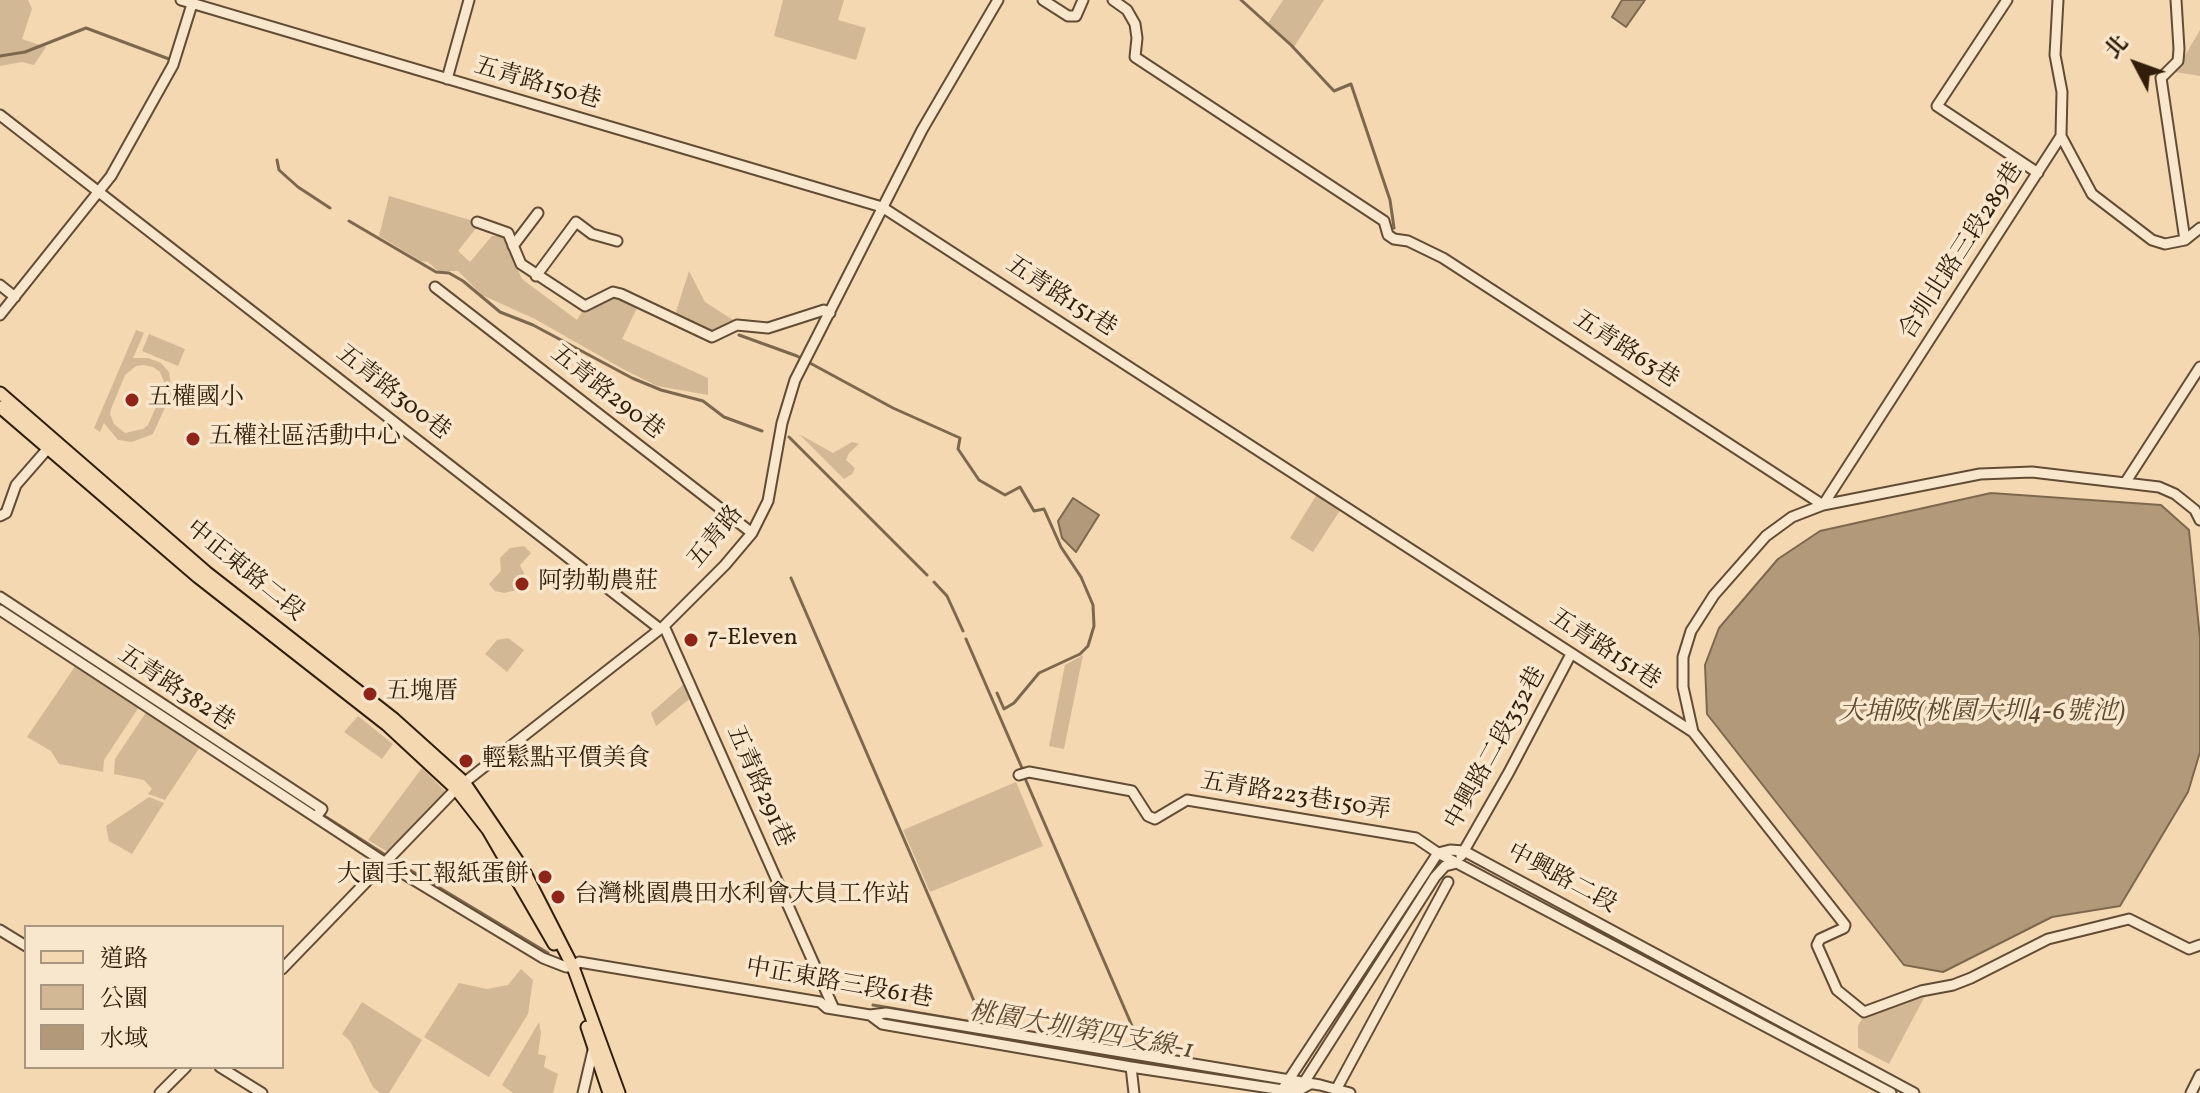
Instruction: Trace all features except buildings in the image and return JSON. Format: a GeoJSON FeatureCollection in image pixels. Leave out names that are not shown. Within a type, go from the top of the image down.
{"type":"FeatureCollection","features":[{"type":"Feature","properties":{"kind":"main road","name":"中正東路二段"},"geometry":{"type":"LineString","coordinates":[[0,393],[198,577],[460,785],[570,967]]}},
{"type":"Feature","properties":{"kind":"main road","name":"中正東路二段"},"geometry":{"type":"LineString","coordinates":[[0,407],[52,444]]}},
{"type":"Feature","properties":{"kind":"main road"},"geometry":{"type":"LineString","coordinates":[[570,967],[609,1093]]}},
{"type":"Feature","properties":{"kind":"main road"},"geometry":{"type":"LineString","coordinates":[[570,967],[619,1093]]}},
{"type":"Feature","properties":{"kind":"street","name":"五青路150巷"},"geometry":{"type":"LineString","coordinates":[[181,0],[882,207]]}},
{"type":"Feature","properties":{"kind":"street"},"geometry":{"type":"LineString","coordinates":[[447,79],[469,0]]}},
{"type":"Feature","properties":{"kind":"street","name":"五青路"},"geometry":{"type":"LineString","coordinates":[[284,967],[460,785],[662,627],[725,565],[752,533],[768,501],[782,423],[795,380],[922,130],[998,0]]}},
{"type":"Feature","properties":{"kind":"street"},"geometry":{"type":"LineString","coordinates":[[1043,0],[1068,16],[1076,16],[1083,0]]}},
{"type":"Feature","properties":{"kind":"street","name":"五青路63巷"},"geometry":{"type":"LineString","coordinates":[[1113,0],[1127,10],[1135,24],[1135,57],[1384,221],[1388,235],[1394,239],[1408,241],[1443,258],[1823,505]]}},
{"type":"Feature","properties":{"kind":"street"},"geometry":{"type":"LineString","coordinates":[[2007,0],[1937,106],[2038,173]]}},
{"type":"Feature","properties":{"kind":"street"},"geometry":{"type":"LineString","coordinates":[[2058,0],[2055,55],[2062,92],[2061,136],[2092,194],[2101,204],[2152,240],[2165,244],[2185,240],[2200,228]]}},
{"type":"Feature","properties":{"kind":"street"},"geometry":{"type":"LineString","coordinates":[[2176,0],[2178,61],[2161,78],[2185,240]]}},
{"type":"Feature","properties":{"kind":"street"},"geometry":{"type":"LineString","coordinates":[[0,315],[111,176],[173,65],[193,2]]}},
{"type":"Feature","properties":{"kind":"street","name":"五青路300巷"},"geometry":{"type":"LineString","coordinates":[[0,115],[662,627]]}},
{"type":"Feature","properties":{"kind":"street","name":"合圳北路三段289巷"},"geometry":{"type":"LineString","coordinates":[[1823,505],[2061,136]]}},
{"type":"Feature","properties":{"kind":"street","name":"五青路151巷"},"geometry":{"type":"LineString","coordinates":[[882,207],[1693,732],[1845,925],[1820,939],[1817,945],[1837,990],[1864,1012],[1921,991],[1971,978],[2048,939],[2129,919],[2189,949],[2200,945]]}},
{"type":"Feature","properties":{"kind":"street"},"geometry":{"type":"LineString","coordinates":[[513,246],[538,213]]}},
{"type":"Feature","properties":{"kind":"street"},"geometry":{"type":"LineString","coordinates":[[477,222],[508,233],[521,264],[585,306],[613,292],[712,337],[737,325],[768,328],[824,310],[830,313]]}},
{"type":"Feature","properties":{"kind":"street"},"geometry":{"type":"LineString","coordinates":[[536,276],[576,222],[592,234],[617,241]]}},
{"type":"Feature","properties":{"kind":"street"},"geometry":{"type":"LineString","coordinates":[[0,285],[15,297]]}},
{"type":"Feature","properties":{"kind":"street","name":"五青路290巷"},"geometry":{"type":"LineString","coordinates":[[435,287],[752,533]]}},
{"type":"Feature","properties":{"kind":"street"},"geometry":{"type":"LineString","coordinates":[[2125,483],[2200,367]]}},
{"type":"Feature","properties":{"kind":"street"},"geometry":{"type":"LineString","coordinates":[[0,516],[6,513],[16,485],[52,444]]}},
{"type":"Feature","properties":{"kind":"street"},"geometry":{"type":"LineString","coordinates":[[1693,732],[1683,687],[1683,657],[1691,631],[1714,595],[1766,536],[1792,517],[1823,505],[1980,474],[2032,472],[2159,487],[2175,494],[2195,510],[2200,520]]}},
{"type":"Feature","properties":{"kind":"street","name":"五青路382巷"},"geometry":{"type":"LineString","coordinates":[[0,597],[322,809],[316,817]]}},
{"type":"Feature","properties":{"kind":"street","name":"五青路382巷"},"geometry":{"type":"LineString","coordinates":[[0,610],[384,862],[543,958],[570,967]]}},
{"type":"Feature","properties":{"kind":"street","name":"五青路291巷"},"geometry":{"type":"LineString","coordinates":[[662,627],[834,1009]]}},
{"type":"Feature","properties":{"kind":"street","name":"中興路二段332巷"},"geometry":{"type":"LineString","coordinates":[[1457,863],[1571,654]]}},
{"type":"Feature","properties":{"kind":"street","name":"五青路223巷150弄"},"geometry":{"type":"LineString","coordinates":[[1019,775],[1029,772],[1132,791],[1148,816],[1155,819],[1187,800],[1416,838],[1438,853]]}},
{"type":"Feature","properties":{"kind":"street"},"geometry":{"type":"LineString","coordinates":[[1284,1088],[1438,853],[1464,851]]}},
{"type":"Feature","properties":{"kind":"street","name":"中興路二段"},"geometry":{"type":"LineString","coordinates":[[1464,851],[1914,1093]]}},
{"type":"Feature","properties":{"kind":"street","name":"中興路二段"},"geometry":{"type":"LineString","coordinates":[[1438,853],[1891,1093]]}},
{"type":"Feature","properties":{"kind":"street"},"geometry":{"type":"LineString","coordinates":[[1303,1087],[1435,877],[1445,866],[1457,863]]}},
{"type":"Feature","properties":{"kind":"street"},"geometry":{"type":"LineString","coordinates":[[1337,1088],[1448,882]]}},
{"type":"Feature","properties":{"kind":"street"},"geometry":{"type":"LineString","coordinates":[[0,930],[24,945]]}},
{"type":"Feature","properties":{"kind":"street","name":"中正東路三段61巷"},"geometry":{"type":"LineString","coordinates":[[570,967],[579,962],[820,1002],[834,1009],[870,1015],[886,1013],[1284,1088]]}},
{"type":"Feature","properties":{"kind":"street"},"geometry":{"type":"LineString","coordinates":[[1689,986],[1695,974]]}},
{"type":"Feature","properties":{"kind":"street"},"geometry":{"type":"LineString","coordinates":[[870,1015],[882,1024],[1131,1067],[1284,1088],[1337,1088],[1350,1093]]}},
{"type":"Feature","properties":{"kind":"street"},"geometry":{"type":"LineString","coordinates":[[583,1093],[594,1045]]}},
{"type":"Feature","properties":{"kind":"street"},"geometry":{"type":"LineString","coordinates":[[1131,1067],[1134,1093]]}},
{"type":"Feature","properties":{"kind":"street"},"geometry":{"type":"LineString","coordinates":[[160,1093],[184,1069]]}},
{"type":"Feature","properties":{"kind":"street"},"geometry":{"type":"LineString","coordinates":[[223,1069],[262,1093]]}},
{"type":"Feature","properties":{"kind":"street"},"geometry":{"type":"LineString","coordinates":[[2191,1093],[2200,1075]]}},
{"type":"Feature","properties":{"kind":"green space"},"geometry":{"type":"Polygon","coordinates":[[[0,0],[28,0],[32,9],[22,39],[46,47],[34,65],[22,62],[0,66],[0,0]]]}},
{"type":"Feature","properties":{"kind":"green space"},"geometry":{"type":"Polygon","coordinates":[[[783,0],[844,0],[838,20],[866,28],[856,60],[774,36],[783,0]]]}},
{"type":"Feature","properties":{"kind":"green space"},"geometry":{"type":"Polygon","coordinates":[[[1283,0],[1324,0],[1294,47],[1268,23],[1283,0]]]}},
{"type":"Feature","properties":{"kind":"green space"},"geometry":{"type":"Polygon","coordinates":[[[2200,30],[2200,76],[2175,72],[2200,30]]]}},
{"type":"Feature","properties":{"kind":"green space"},"geometry":{"type":"Polygon","coordinates":[[[389,196],[470,220],[477,227],[458,251],[470,262],[492,236],[503,236],[522,279],[577,320],[583,310],[595,307],[608,296],[617,295],[638,306],[622,339],[708,378],[708,395],[657,386],[535,319],[482,295],[458,271],[438,271],[428,262],[379,236],[389,196]]]}},
{"type":"Feature","properties":{"kind":"green space"},"geometry":{"type":"Polygon","coordinates":[[[689,271],[705,302],[733,320],[713,332],[675,315],[689,271]]]}},
{"type":"Feature","properties":{"kind":"green space"},"geometry":{"type":"Polygon","coordinates":[[[136,330],[144,333],[133,358],[148,358],[161,363],[169,372],[172,392],[153,434],[132,442],[118,440],[104,423],[100,432],[94,428],[136,330]],[[136,366],[125,375],[110,414],[114,424],[125,433],[148,425],[164,389],[160,372],[153,367],[136,366]]]}},
{"type":"Feature","properties":{"kind":"green space"},"geometry":{"type":"Polygon","coordinates":[[[149,334],[185,349],[178,366],[142,351],[149,334]]]}},
{"type":"Feature","properties":{"kind":"green space"},"geometry":{"type":"Polygon","coordinates":[[[799,434],[833,453],[852,442],[859,444],[846,460],[855,468],[852,474],[844,479],[799,434]]]}},
{"type":"Feature","properties":{"kind":"green space"},"geometry":{"type":"Polygon","coordinates":[[[1317,494],[1341,509],[1313,552],[1290,538],[1317,494]]]}},
{"type":"Feature","properties":{"kind":"green space"},"geometry":{"type":"Polygon","coordinates":[[[524,546],[531,553],[520,565],[524,573],[517,590],[504,593],[495,591],[489,584],[501,571],[500,558],[510,548],[524,546]]]}},
{"type":"Feature","properties":{"kind":"green space"},"geometry":{"type":"Polygon","coordinates":[[[508,638],[524,650],[507,672],[485,654],[497,640],[508,638]]]}},
{"type":"Feature","properties":{"kind":"green space"},"geometry":{"type":"Polygon","coordinates":[[[1083,655],[1064,749],[1049,746],[1065,665],[1083,655]]]}},
{"type":"Feature","properties":{"kind":"green space"},"geometry":{"type":"Polygon","coordinates":[[[76,665],[139,707],[104,760],[103,772],[59,764],[51,751],[27,737],[76,665]]]}},
{"type":"Feature","properties":{"kind":"green space"},"geometry":{"type":"Polygon","coordinates":[[[685,683],[692,697],[656,726],[651,713],[685,683]]]}},
{"type":"Feature","properties":{"kind":"green space"},"geometry":{"type":"Polygon","coordinates":[[[147,711],[200,747],[165,800],[148,794],[152,789],[144,780],[114,774],[115,759],[147,711]]]}},
{"type":"Feature","properties":{"kind":"green space"},"geometry":{"type":"Polygon","coordinates":[[[358,716],[393,744],[382,759],[344,732],[358,716]]]}},
{"type":"Feature","properties":{"kind":"green space"},"geometry":{"type":"Polygon","coordinates":[[[422,768],[447,793],[388,852],[368,840],[422,768]]]}},
{"type":"Feature","properties":{"kind":"green space"},"geometry":{"type":"Polygon","coordinates":[[[1016,782],[1043,846],[930,892],[903,830],[1016,782]]]}},
{"type":"Feature","properties":{"kind":"green space"},"geometry":{"type":"Polygon","coordinates":[[[149,797],[164,803],[132,854],[109,841],[106,826],[149,797]]]}},
{"type":"Feature","properties":{"kind":"green space"},"geometry":{"type":"Polygon","coordinates":[[[521,969],[533,980],[528,1014],[489,1077],[424,1037],[459,983],[487,989],[508,985],[521,969]]]}},
{"type":"Feature","properties":{"kind":"green space"},"geometry":{"type":"Polygon","coordinates":[[[1926,994],[1889,1064],[1858,1048],[1858,1026],[1863,1017],[1926,994]]]}},
{"type":"Feature","properties":{"kind":"green space"},"geometry":{"type":"Polygon","coordinates":[[[362,1002],[422,1040],[389,1093],[380,1093],[373,1087],[350,1041],[342,1034],[362,1002]]]}},
{"type":"Feature","properties":{"kind":"green space"},"geometry":{"type":"Polygon","coordinates":[[[539,1022],[538,1054],[546,1056],[544,1067],[558,1074],[553,1093],[513,1093],[502,1085],[539,1022]]]}},
{"type":"Feature","properties":{"kind":"water"},"geometry":{"type":"Polygon","coordinates":[[[1622,0],[1645,0],[1626,27],[1612,17],[1622,0]]]}},
{"type":"Feature","properties":{"kind":"water","name":"大埔陂(桃園大圳4-6號池)"},"geometry":{"type":"Polygon","coordinates":[[[1991,493],[2161,505],[2189,530],[2200,638],[2200,752],[2188,792],[2120,906],[2052,917],[1943,972],[1904,965],[1707,714],[1705,665],[1719,628],[1778,559],[1820,531],[1991,493]]]}},
{"type":"Feature","properties":{"kind":"water"},"geometry":{"type":"Polygon","coordinates":[[[1073,498],[1099,515],[1076,552],[1062,538],[1058,521],[1073,498]]]}},
{"type":"Feature","properties":{"kind":"waterway"},"geometry":{"type":"LineString","coordinates":[[1241,0],[1291,45],[1334,91],[1351,84],[1390,200],[1394,228]]}},
{"type":"Feature","properties":{"kind":"waterway"},"geometry":{"type":"LineString","coordinates":[[0,56],[25,52],[86,28],[169,59]]}},
{"type":"Feature","properties":{"kind":"waterway"},"geometry":{"type":"LineString","coordinates":[[277,160],[279,170],[330,208]]}},
{"type":"Feature","properties":{"kind":"waterway"},"geometry":{"type":"LineString","coordinates":[[349,221],[436,272],[449,273],[463,281],[500,312],[533,325],[632,378],[661,390],[703,401],[724,417],[762,431]]}},
{"type":"Feature","properties":{"kind":"waterway"},"geometry":{"type":"LineString","coordinates":[[739,335],[797,356],[893,408],[960,438],[958,449],[979,480],[1005,495],[1020,487],[1034,511],[1044,509],[1093,605],[1094,626],[1088,646],[1080,654],[1039,673],[1014,703],[1004,709],[997,693]]}},
{"type":"Feature","properties":{"kind":"waterway"},"geometry":{"type":"LineString","coordinates":[[789,437],[927,575]]}},
{"type":"Feature","properties":{"kind":"waterway"},"geometry":{"type":"LineString","coordinates":[[791,578],[984,1024],[873,1005]]}},
{"type":"Feature","properties":{"kind":"waterway"},"geometry":{"type":"LineString","coordinates":[[934,582],[947,596],[963,631]]}},
{"type":"Feature","properties":{"kind":"waterway","name":"桃園大圳第四支線-1"},"geometry":{"type":"LineString","coordinates":[[4,605],[84,658]]}},
{"type":"Feature","properties":{"kind":"waterway"},"geometry":{"type":"LineString","coordinates":[[966,639],[1022,768]]}},
{"type":"Feature","properties":{"kind":"waterway","name":"桃園大圳第四支線-1"},"geometry":{"type":"LineString","coordinates":[[91,663],[253,770]]}},
{"type":"Feature","properties":{"kind":"waterway"},"geometry":{"type":"LineString","coordinates":[[1024,776],[1139,1042],[1138,1051]]}},
{"type":"Feature","properties":{"kind":"waterway","name":"桃園大圳第四支線-1"},"geometry":{"type":"LineString","coordinates":[[264,777],[316,811]]}},
{"type":"Feature","properties":{"kind":"waterway","name":"桃園大圳第四支線-1"},"geometry":{"type":"LineString","coordinates":[[323,815],[387,856]]}},
{"type":"Feature","properties":{"kind":"waterway","name":"桃園大圳第四支線-1"},"geometry":{"type":"LineString","coordinates":[[395,861],[548,953]]}},
{"type":"Feature","properties":{"kind":"waterway","name":"桃園大圳第四支線-1"},"geometry":{"type":"LineString","coordinates":[[887,1018],[1250,1080]]}},
{"type":"Feature","properties":{"kind":"place","name":"五權國小"},"geometry":{"type":"Point","coordinates":[132,400]}},
{"type":"Feature","properties":{"kind":"place","name":"五權社區活動中心"},"geometry":{"type":"Point","coordinates":[193,439]}},
{"type":"Feature","properties":{"kind":"place","name":"阿勃勒農莊"},"geometry":{"type":"Point","coordinates":[522,584]}},
{"type":"Feature","properties":{"kind":"place","name":"7-Eleven"},"geometry":{"type":"Point","coordinates":[691,640]}},
{"type":"Feature","properties":{"kind":"place","name":"五塊厝"},"geometry":{"type":"Point","coordinates":[370,694]}},
{"type":"Feature","properties":{"kind":"place","name":"輕鬆點平價美食"},"geometry":{"type":"Point","coordinates":[466,761]}},
{"type":"Feature","properties":{"kind":"place","name":"大園手工報紙蛋餅"},"geometry":{"type":"Point","coordinates":[545,877]}},
{"type":"Feature","properties":{"kind":"place","name":"台灣桃園農田水利會大員工作站"},"geometry":{"type":"Point","coordinates":[558,897]}}]}
